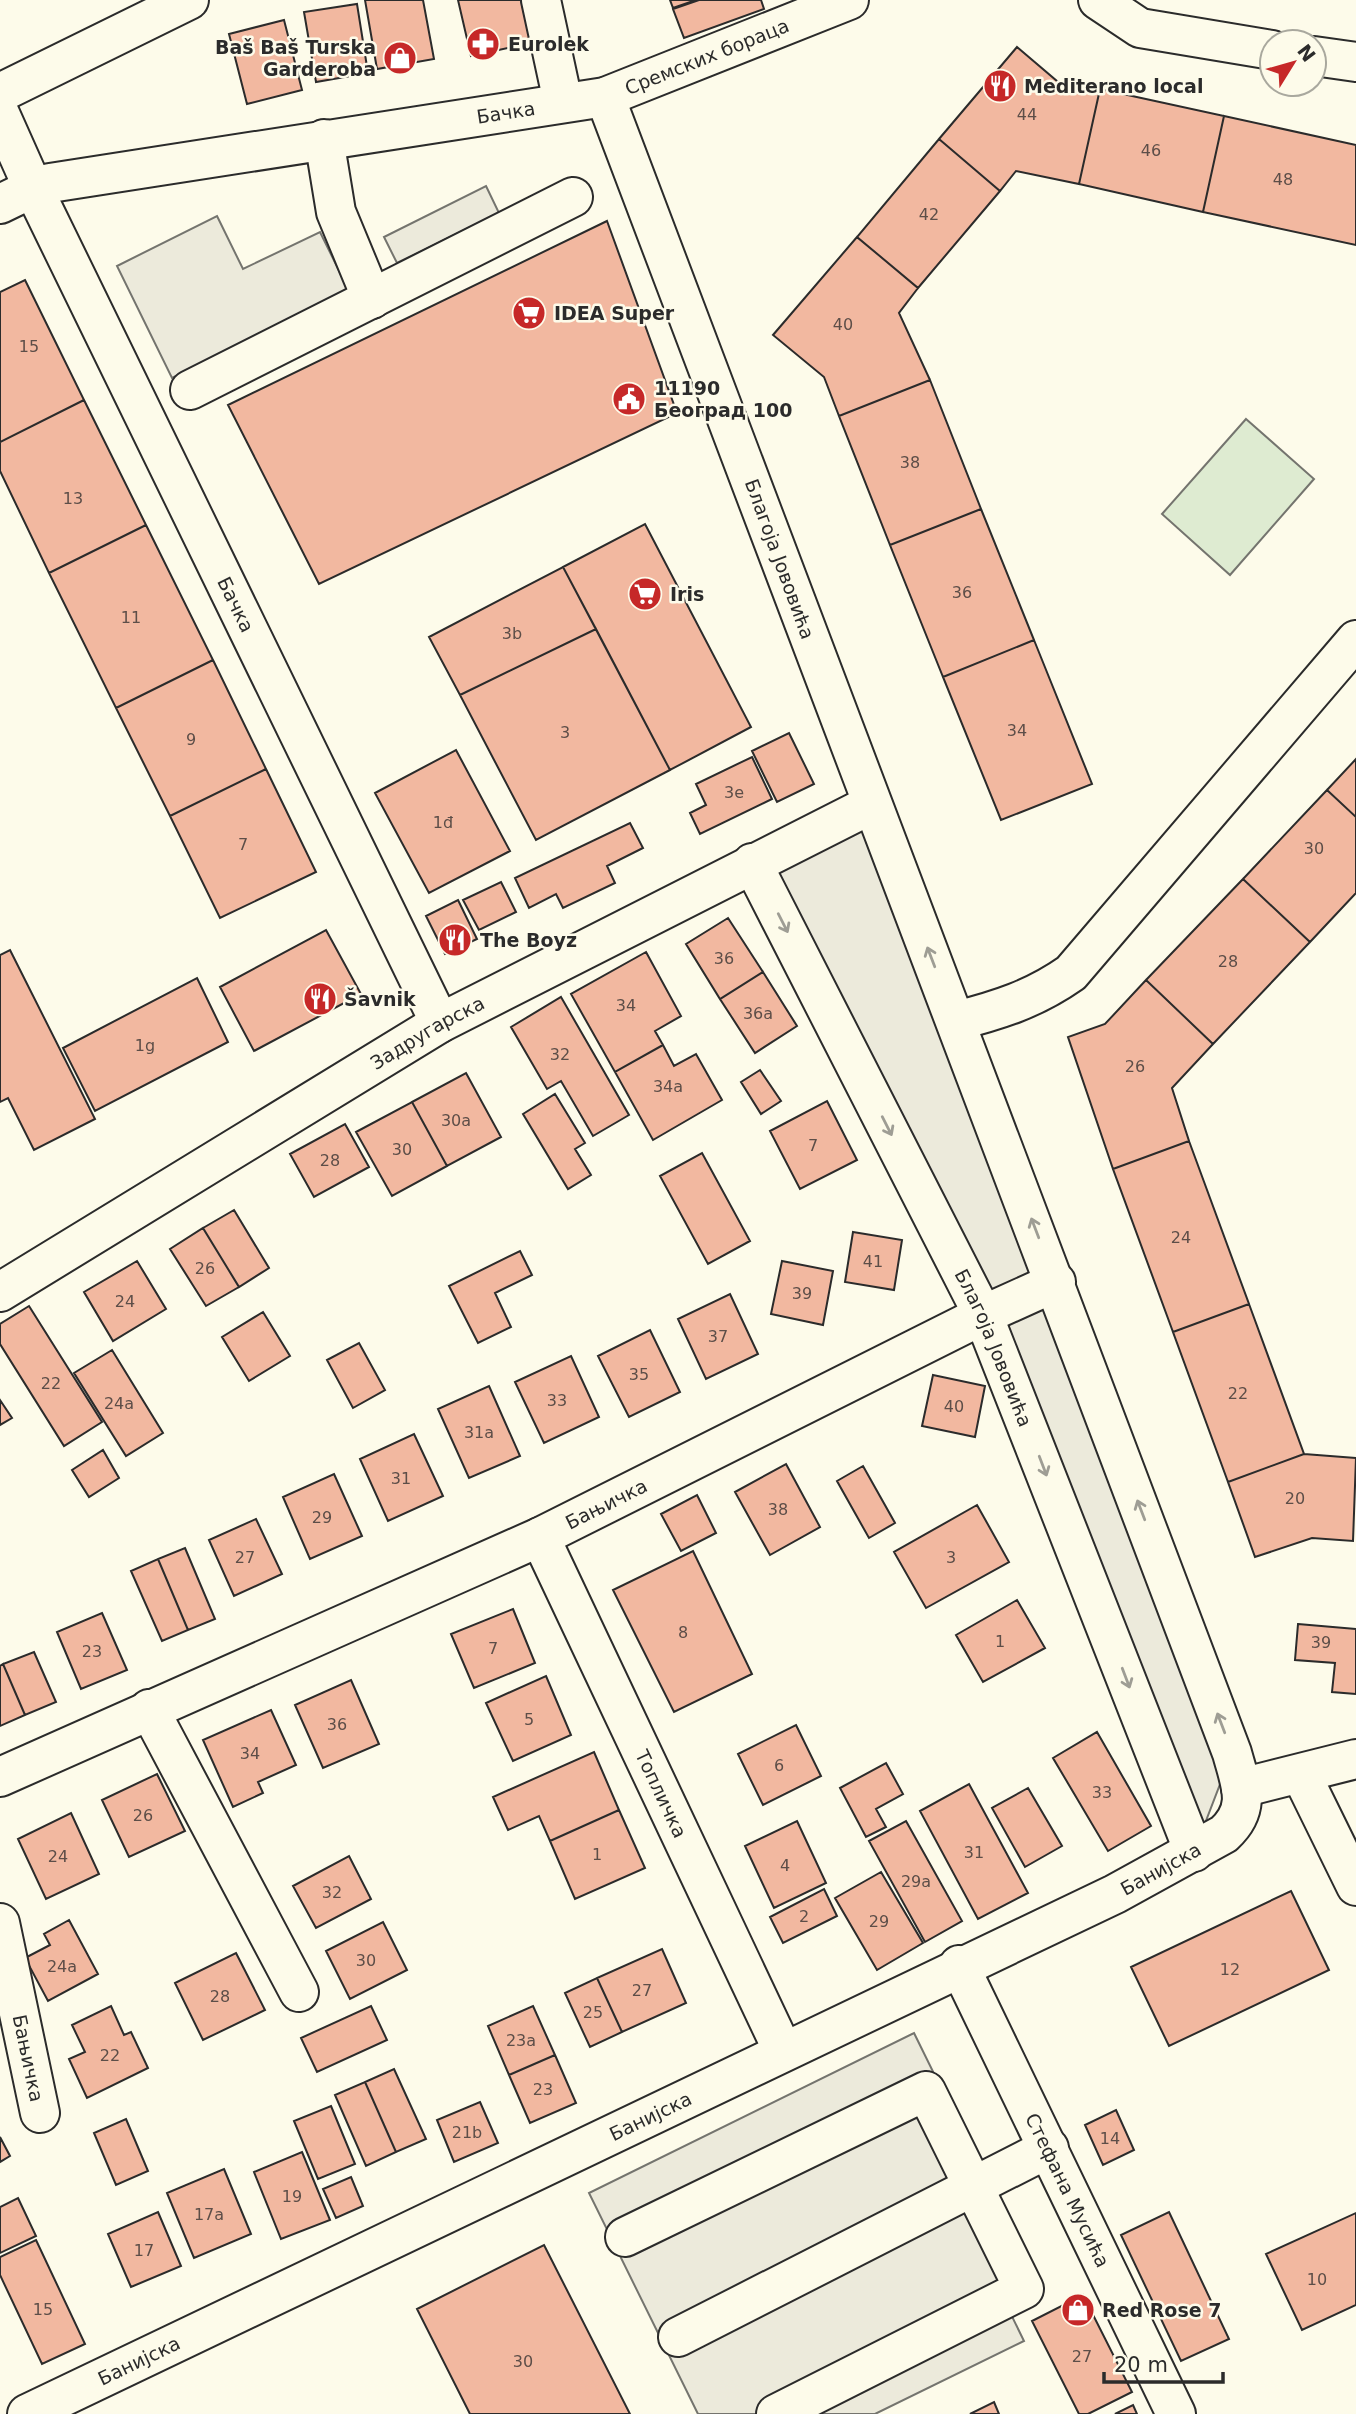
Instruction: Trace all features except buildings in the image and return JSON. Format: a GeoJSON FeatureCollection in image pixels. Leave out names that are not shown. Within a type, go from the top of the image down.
{"type":"FeatureCollection","features":[{"type":"Feature","properties":{"kind":"street"},"geometry":{"type":"LineString","coordinates":[[0,93],[189,0]]}},
{"type":"Feature","properties":{"kind":"street"},"geometry":{"type":"LineString","coordinates":[[541,0],[563,102]]}},
{"type":"Feature","properties":{"kind":"street","name":"Сремских бораца"},"geometry":{"type":"LineString","coordinates":[[605,97],[849,0]]}},
{"type":"Feature","properties":{"kind":"street"},"geometry":{"type":"LineString","coordinates":[[1098,0],[1140,28],[1258,48]]}},
{"type":"Feature","properties":{"kind":"street"},"geometry":{"type":"LineString","coordinates":[[1328,58],[1356,62]]}},
{"type":"Feature","properties":{"kind":"street","name":"Бачка"},"geometry":{"type":"LineString","coordinates":[[440,1023],[16,196],[50,183],[605,97]]}},
{"type":"Feature","properties":{"kind":"street","name":"Благоја Јововића"},"geometry":{"type":"LineString","coordinates":[[605,97],[1056,1282],[1232,1753],[1241,1788]]}},
{"type":"Feature","properties":{"kind":"street"},"geometry":{"type":"LineString","coordinates":[[0,114],[16,196]]}},
{"type":"Feature","properties":{"kind":"street"},"geometry":{"type":"LineString","coordinates":[[324,139],[336,212],[372,299]]}},
{"type":"Feature","properties":{"kind":"street"},"geometry":{"type":"LineString","coordinates":[[190,390],[573,197]]}},
{"type":"Feature","properties":{"kind":"street"},"geometry":{"type":"LineString","coordinates":[[956,1021],[1010,1007],[1043,992],[1071,973],[1356,639]]}},
{"type":"Feature","properties":{"kind":"street","name":"Задругарска"},"geometry":{"type":"LineString","coordinates":[[0,1292],[440,1023],[872,803]]}},
{"type":"Feature","properties":{"kind":"street","name":"Благоја Јововића"},"geometry":{"type":"LineString","coordinates":[[752,863],[983,1315],[1194,1853]]}},
{"type":"Feature","properties":{"kind":"street","name":"Бањичка"},"geometry":{"type":"LineString","coordinates":[[0,1777],[540,1536],[983,1315],[1056,1282]]}},
{"type":"Feature","properties":{"kind":"street","name":"Топличка"},"geometry":{"type":"LineString","coordinates":[[540,1536],[783,2051]]}},
{"type":"Feature","properties":{"kind":"street"},"geometry":{"type":"LineString","coordinates":[[149,1709],[299,1992]]}},
{"type":"Feature","properties":{"kind":"street"},"geometry":{"type":"LineString","coordinates":[[1241,1788],[1356,1759]]}},
{"type":"Feature","properties":{"kind":"street"},"geometry":{"type":"LineString","coordinates":[[1301,1774],[1356,1886]]}},
{"type":"Feature","properties":{"kind":"street","name":"Банијска"},"geometry":{"type":"LineString","coordinates":[[27,2414],[959,1965],[1115,1894],[1194,1853],[1236,1822],[1242,1806],[1241,1788]]}},
{"type":"Feature","properties":{"kind":"street","name":"Бањичка"},"geometry":{"type":"LineString","coordinates":[[0,1923],[40,2113]]}},
{"type":"Feature","properties":{"kind":"street","name":"Стефана Мусића"},"geometry":{"type":"LineString","coordinates":[[959,1965],[1176,2414]]}},
{"type":"Feature","properties":{"kind":"street"},"geometry":{"type":"LineString","coordinates":[[625,2237],[926,2091],[1024,2290],[776,2414]]}},
{"type":"Feature","properties":{"kind":"street"},"geometry":{"type":"LineString","coordinates":[[678,2337],[1049,2148]]}},
{"type":"Feature","properties":{"kind":"green space"},"geometry":{"type":"Polygon","coordinates":[[[1246,419],[1314,479],[1230,575],[1162,514],[1246,419]]]}},
{"type":"Feature","properties":{"kind":"shaded area"},"geometry":{"type":"Polygon","coordinates":[[[486,186],[499,213],[397,263],[384,237],[486,186]]]}},
{"type":"Feature","properties":{"kind":"shaded area"},"geometry":{"type":"Polygon","coordinates":[[[217,216],[243,269],[320,232],[349,291],[172,378],[117,266],[217,216]]]}},
{"type":"Feature","properties":{"kind":"shaded area"},"geometry":{"type":"Polygon","coordinates":[[[872,804],[1232,1753],[1194,1852],[983,1315],[752,863],[872,804]]]}},
{"type":"Feature","properties":{"kind":"shaded area"},"geometry":{"type":"Polygon","coordinates":[[[914,2033],[1035,2279],[1002,2296],[1024,2341],[875,2414],[698,2414],[589,2193],[914,2033]]]}},
{"type":"Feature","properties":{"kind":"place","name":"Eurolek"},"geometry":{"type":"Point","coordinates":[483,44]}},
{"type":"Feature","properties":{"kind":"place","name":"Baš Baš Turska Garderoba"},"geometry":{"type":"Point","coordinates":[400,58]}},
{"type":"Feature","properties":{"kind":"place","name":"Mediterano local"},"geometry":{"type":"Point","coordinates":[1000,86]}},
{"type":"Feature","properties":{"kind":"place","name":"IDEA Super"},"geometry":{"type":"Point","coordinates":[529,313]}},
{"type":"Feature","properties":{"kind":"place","name":"11190 Београд 100"},"geometry":{"type":"Point","coordinates":[629,399]}},
{"type":"Feature","properties":{"kind":"place","name":"Iris"},"geometry":{"type":"Point","coordinates":[645,594]}},
{"type":"Feature","properties":{"kind":"place","name":"The Boyz"},"geometry":{"type":"Point","coordinates":[455,940]}},
{"type":"Feature","properties":{"kind":"place","name":"Šavnik"},"geometry":{"type":"Point","coordinates":[320,999]}},
{"type":"Feature","properties":{"kind":"place","name":"Red Rose 7"},"geometry":{"type":"Point","coordinates":[1078,2310]}}]}
